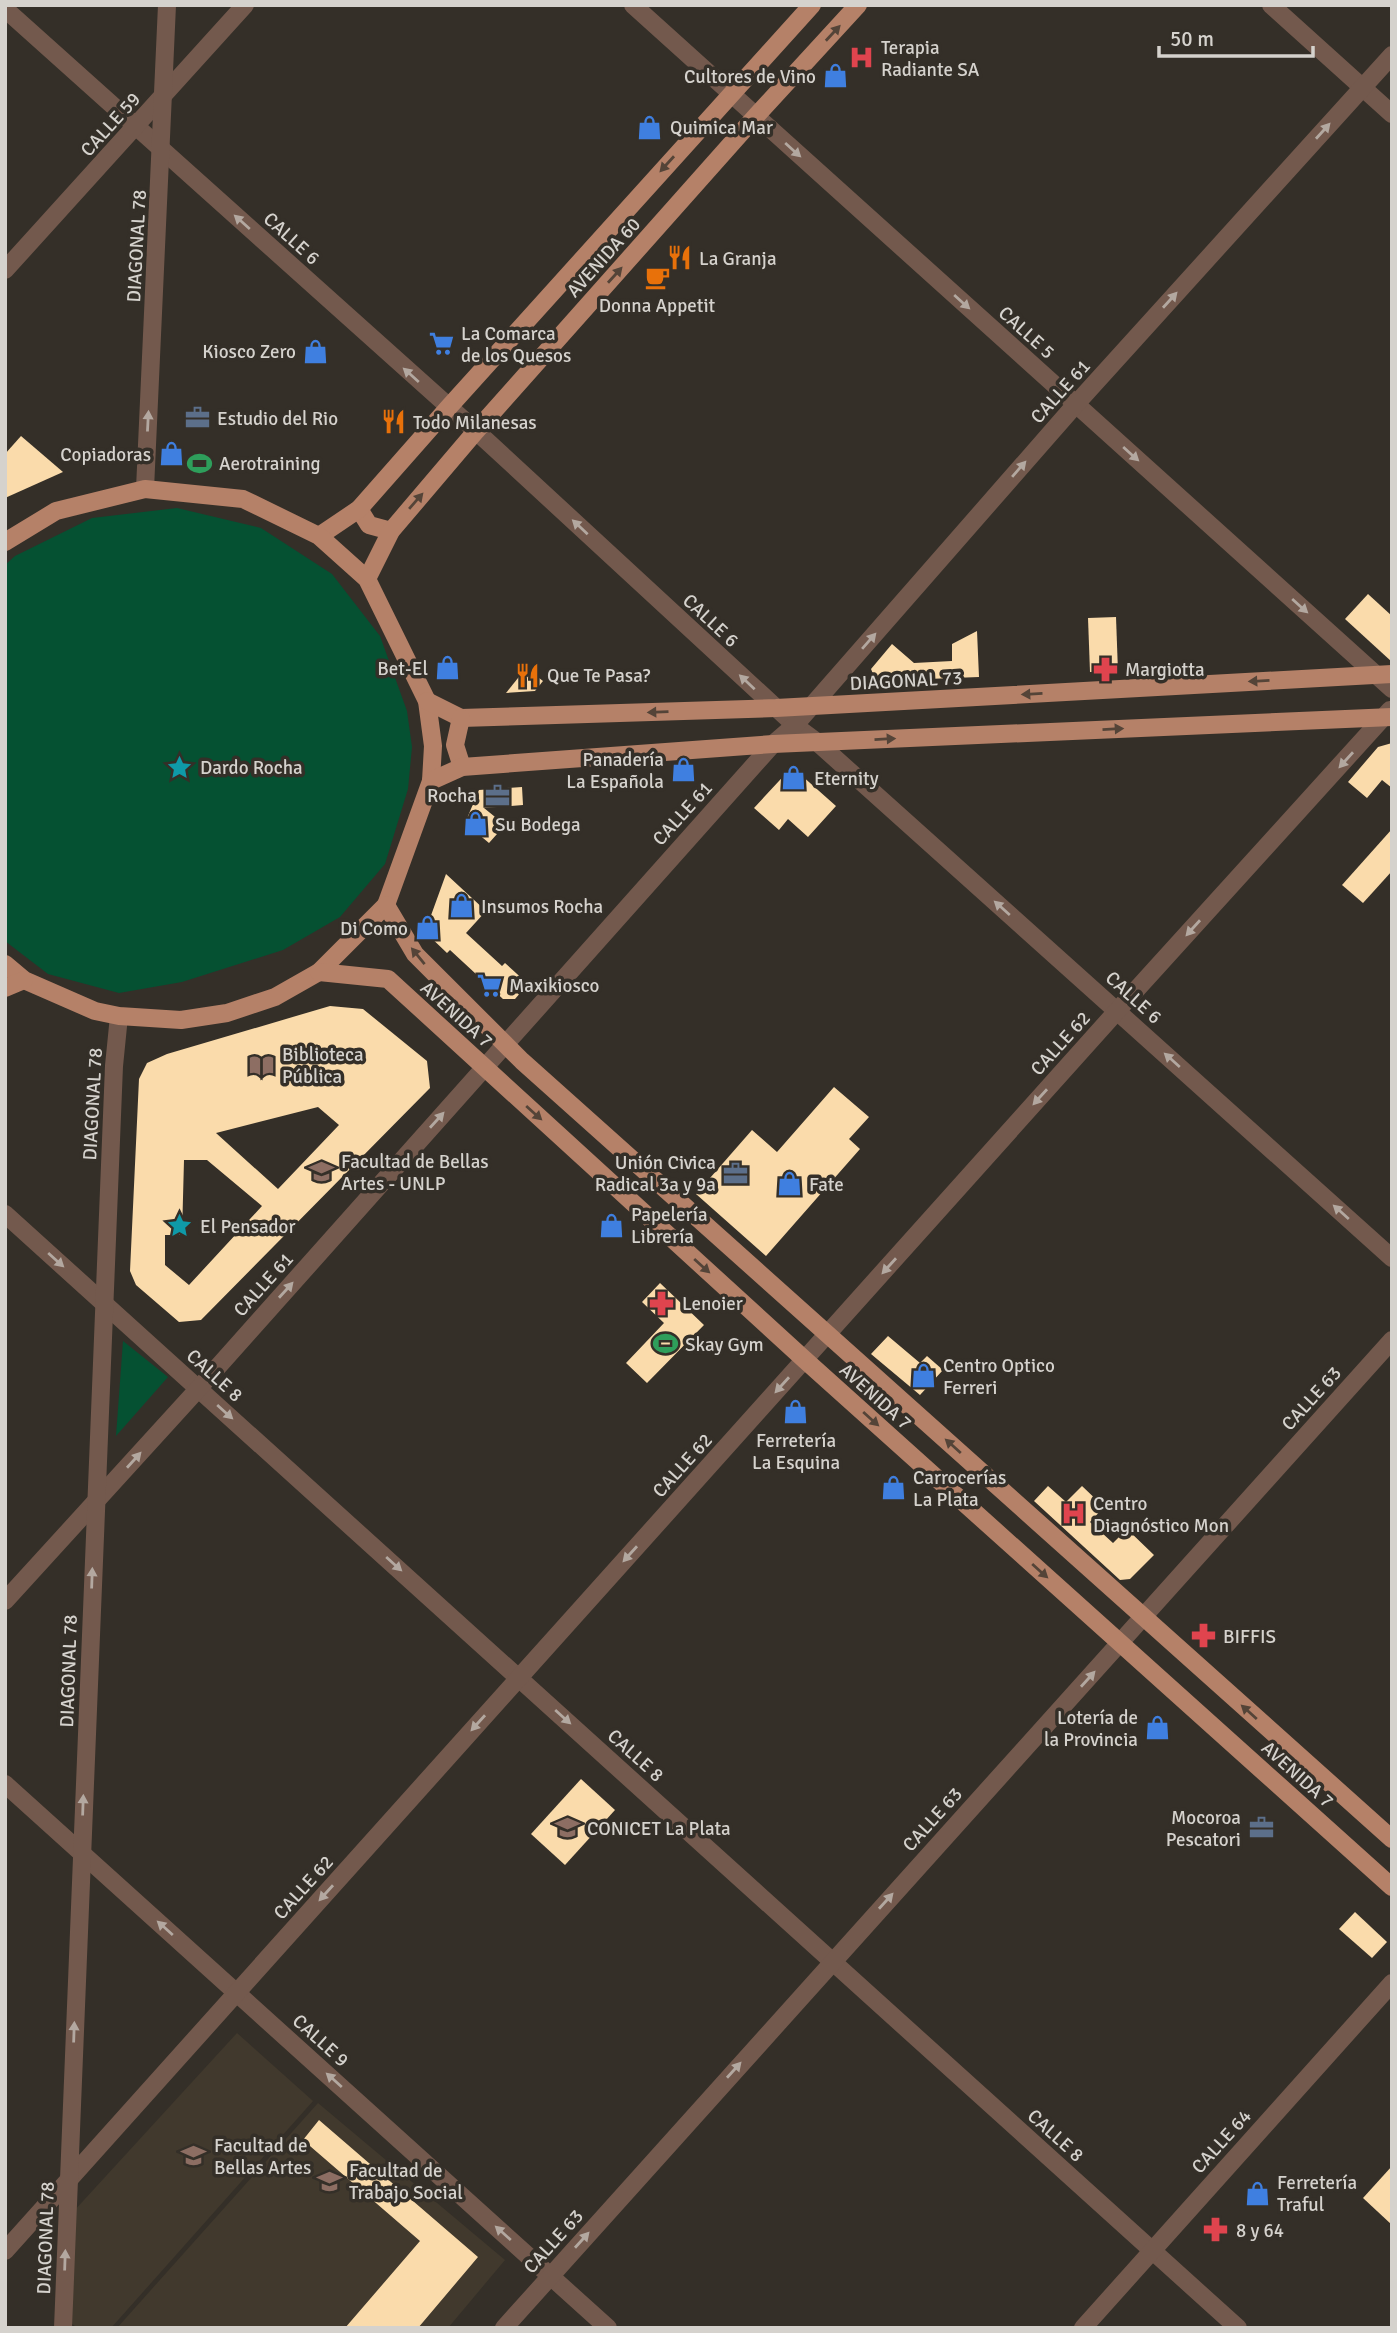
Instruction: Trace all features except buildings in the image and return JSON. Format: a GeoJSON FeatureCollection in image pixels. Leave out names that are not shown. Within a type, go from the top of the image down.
{"type":"FeatureCollection","features":[{"type":"Feature","properties":{"kind":"main road","name":"AVENIDA 60"},"geometry":{"type":"LineString","coordinates":[[319,537],[359,509],[812,5]]}},
{"type":"Feature","properties":{"kind":"main road","name":"AVENIDA 60"},"geometry":{"type":"LineString","coordinates":[[367,579],[391,531],[476,431],[858,5]]}},
{"type":"Feature","properties":{"kind":"main road"},"geometry":{"type":"LineString","coordinates":[[5,542],[56,511],[145,489],[243,499],[319,537],[367,579],[427,701],[433,746],[431,781],[386,905],[319,972],[275,997],[228,1013],[181,1020],[118,1016],[95,1011],[24,981],[5,964]]}},
{"type":"Feature","properties":{"kind":"main road"},"geometry":{"type":"LineString","coordinates":[[359,509],[369,525],[391,531]]}},
{"type":"Feature","properties":{"kind":"main road","name":"DIAGONAL 73"},"geometry":{"type":"LineString","coordinates":[[427,701],[461,718],[776,708],[1384,675]]}},
{"type":"Feature","properties":{"kind":"main road"},"geometry":{"type":"LineString","coordinates":[[431,781],[462,767],[773,744],[1389,714]]}},
{"type":"Feature","properties":{"kind":"main road"},"geometry":{"type":"LineString","coordinates":[[461,718],[455,745],[462,767]]}},
{"type":"Feature","properties":{"kind":"main road","name":"AVENIDA 7"},"geometry":{"type":"LineString","coordinates":[[386,905],[415,954],[504,1044],[1392,1839]]}},
{"type":"Feature","properties":{"kind":"main road","name":"AVENIDA 7"},"geometry":{"type":"LineString","coordinates":[[319,972],[388,979],[805,1360],[1392,1887]]}},
{"type":"Feature","properties":{"kind":"main road"},"geometry":{"type":"LineString","coordinates":[[5,988],[24,981]]}},
{"type":"Feature","properties":{"kind":"street","name":"DIAGONAL 78"},"geometry":{"type":"LineString","coordinates":[[145,489],[167,5]]}},
{"type":"Feature","properties":{"kind":"street","name":"CALLE 59"},"geometry":{"type":"LineString","coordinates":[[5,271],[246,5]]}},
{"type":"Feature","properties":{"kind":"street","name":"CALLE 5"},"geometry":{"type":"LineString","coordinates":[[633,5],[1076,404],[1384,675],[1392,689]]}},
{"type":"Feature","properties":{"kind":"street"},"geometry":{"type":"LineString","coordinates":[[1271,5],[1392,114]]}},
{"type":"Feature","properties":{"kind":"street","name":"CALLE 6"},"geometry":{"type":"LineString","coordinates":[[5,9],[476,431],[776,708],[1392,1258]]}},
{"type":"Feature","properties":{"kind":"street","name":"CALLE 61"},"geometry":{"type":"LineString","coordinates":[[5,1601],[199,1388],[773,744],[795,725],[1076,404],[1392,55]]}},
{"type":"Feature","properties":{"kind":"street","name":"CALLE 62"},"geometry":{"type":"LineString","coordinates":[[5,2251],[1117,1011],[1389,714]]}},
{"type":"Feature","properties":{"kind":"street","name":"DIAGONAL 78"},"geometry":{"type":"LineString","coordinates":[[63,2328],[118,1016]]}},
{"type":"Feature","properties":{"kind":"street","name":"CALLE 8"},"geometry":{"type":"LineString","coordinates":[[5,1214],[1238,2328]]}},
{"type":"Feature","properties":{"kind":"street","name":"CALLE 63"},"geometry":{"type":"LineString","coordinates":[[504,2328],[831,1961],[1392,1340]]}},
{"type":"Feature","properties":{"kind":"street","name":"CALLE 9"},"geometry":{"type":"LineString","coordinates":[[5,1784],[608,2328]]}},
{"type":"Feature","properties":{"kind":"street","name":"CALLE 64"},"geometry":{"type":"LineString","coordinates":[[1083,2328],[1392,1983]]}},
{"type":"Feature","properties":{"kind":"shaded area","name":"Facultad de Bellas Artes"},"geometry":{"type":"Polygon","coordinates":[[[237,2033],[313,2101],[111,2328],[78,2328],[72,2324],[73,2212],[237,2033]]]}},
{"type":"Feature","properties":{"kind":"shaded area","name":"Facultad de Trabajo Social"},"geometry":{"type":"Polygon","coordinates":[[[318,2103],[505,2260],[448,2328],[117,2328],[318,2103]]]}},
{"type":"Feature","properties":{"kind":"green space"},"geometry":{"type":"Polygon","coordinates":[[[177,508],[261,528],[332,574],[380,636],[407,711],[412,747],[408,789],[385,864],[340,917],[283,950],[182,982],[119,993],[48,974],[5,941],[5,565],[15,556],[92,518],[177,508]]]}},
{"type":"Feature","properties":{"kind":"green space"},"geometry":{"type":"Polygon","coordinates":[[[123,1341],[168,1377],[116,1436],[123,1341]]]}},
{"type":"Feature","properties":{"kind":"place","name":"Terapia Radiante SA"},"geometry":{"type":"Point","coordinates":[861,58]}},
{"type":"Feature","properties":{"kind":"place","name":"Cultores de Vino"},"geometry":{"type":"Point","coordinates":[836,76]}},
{"type":"Feature","properties":{"kind":"place","name":"Quimica Mar"},"geometry":{"type":"Point","coordinates":[650,127]}},
{"type":"Feature","properties":{"kind":"place","name":"La Granja"},"geometry":{"type":"Point","coordinates":[679,258]}},
{"type":"Feature","properties":{"kind":"place","name":"Donna Appetit"},"geometry":{"type":"Point","coordinates":[657,277]}},
{"type":"Feature","properties":{"kind":"place","name":"La Comarca de los Quesos"},"geometry":{"type":"Point","coordinates":[441,344]}},
{"type":"Feature","properties":{"kind":"place","name":"Kiosco Zero"},"geometry":{"type":"Point","coordinates":[316,351]}},
{"type":"Feature","properties":{"kind":"place","name":"Estudio del Rio"},"geometry":{"type":"Point","coordinates":[197,418]}},
{"type":"Feature","properties":{"kind":"place","name":"Todo Milanesas"},"geometry":{"type":"Point","coordinates":[393,422]}},
{"type":"Feature","properties":{"kind":"place","name":"Copiadoras"},"geometry":{"type":"Point","coordinates":[171,454]}},
{"type":"Feature","properties":{"kind":"place","name":"Aerotraining"},"geometry":{"type":"Point","coordinates":[199,463]}},
{"type":"Feature","properties":{"kind":"place","name":"Bet-El"},"geometry":{"type":"Point","coordinates":[448,668]}},
{"type":"Feature","properties":{"kind":"place","name":"Margiotta"},"geometry":{"type":"Point","coordinates":[1105,669]}},
{"type":"Feature","properties":{"kind":"place","name":"Que Te Pasa?"},"geometry":{"type":"Point","coordinates":[527,675]}},
{"type":"Feature","properties":{"kind":"place","name":"Dardo Rocha"},"geometry":{"type":"Point","coordinates":[180,767]}},
{"type":"Feature","properties":{"kind":"place","name":"Panadería La Española"},"geometry":{"type":"Point","coordinates":[684,770]}},
{"type":"Feature","properties":{"kind":"place","name":"Eternity"},"geometry":{"type":"Point","coordinates":[794,778]}},
{"type":"Feature","properties":{"kind":"place","name":"Rocha"},"geometry":{"type":"Point","coordinates":[497,795]}},
{"type":"Feature","properties":{"kind":"place","name":"Su Bodega"},"geometry":{"type":"Point","coordinates":[475,824]}},
{"type":"Feature","properties":{"kind":"place","name":"Insumos Rocha"},"geometry":{"type":"Point","coordinates":[461,906]}},
{"type":"Feature","properties":{"kind":"place","name":"Di Como"},"geometry":{"type":"Point","coordinates":[428,928]}},
{"type":"Feature","properties":{"kind":"place","name":"Maxikiosco"},"geometry":{"type":"Point","coordinates":[489,985]}},
{"type":"Feature","properties":{"kind":"place","name":"Biblioteca Pública"},"geometry":{"type":"Point","coordinates":[262,1065]}},
{"type":"Feature","properties":{"kind":"place","name":"Facultad de Bellas Artes - UNLP"},"geometry":{"type":"Point","coordinates":[321,1172]}},
{"type":"Feature","properties":{"kind":"place","name":"Unión Civica Radical 3a y 9a"},"geometry":{"type":"Point","coordinates":[736,1173]}},
{"type":"Feature","properties":{"kind":"place","name":"Fate"},"geometry":{"type":"Point","coordinates":[789,1184]}},
{"type":"Feature","properties":{"kind":"place","name":"Papelería Librería"},"geometry":{"type":"Point","coordinates":[611,1225]}},
{"type":"Feature","properties":{"kind":"place","name":"El Pensador"},"geometry":{"type":"Point","coordinates":[180,1226]}},
{"type":"Feature","properties":{"kind":"place","name":"Lenoier"},"geometry":{"type":"Point","coordinates":[662,1303]}},
{"type":"Feature","properties":{"kind":"place","name":"Skay Gym"},"geometry":{"type":"Point","coordinates":[665,1344]}},
{"type":"Feature","properties":{"kind":"place","name":"Centro Optico Ferreri"},"geometry":{"type":"Point","coordinates":[923,1376]}},
{"type":"Feature","properties":{"kind":"place","name":"Ferretería La Esquina"},"geometry":{"type":"Point","coordinates":[796,1412]}},
{"type":"Feature","properties":{"kind":"place","name":"Carrocerías La Plata"},"geometry":{"type":"Point","coordinates":[893,1488]}},
{"type":"Feature","properties":{"kind":"place","name":"Centro Diagnóstico Mon"},"geometry":{"type":"Point","coordinates":[1073,1514]}},
{"type":"Feature","properties":{"kind":"place","name":"BIFFIS"},"geometry":{"type":"Point","coordinates":[1203,1636]}},
{"type":"Feature","properties":{"kind":"place","name":"Lotería de la Provincia"},"geometry":{"type":"Point","coordinates":[1158,1728]}},
{"type":"Feature","properties":{"kind":"place","name":"CONICET La Plata"},"geometry":{"type":"Point","coordinates":[567,1828]}},
{"type":"Feature","properties":{"kind":"place","name":"Mocoroa Pescatori"},"geometry":{"type":"Point","coordinates":[1261,1828]}},
{"type":"Feature","properties":{"kind":"place","name":"Facultad de Bellas Artes"},"geometry":{"type":"Point","coordinates":[194,2156]}},
{"type":"Feature","properties":{"kind":"place","name":"Facultad de Trabajo Social"},"geometry":{"type":"Point","coordinates":[329,2181]}},
{"type":"Feature","properties":{"kind":"place","name":"Ferretería Traful"},"geometry":{"type":"Point","coordinates":[1257,2193]}},
{"type":"Feature","properties":{"kind":"place","name":"8 y 64"},"geometry":{"type":"Point","coordinates":[1216,2230]}}]}
